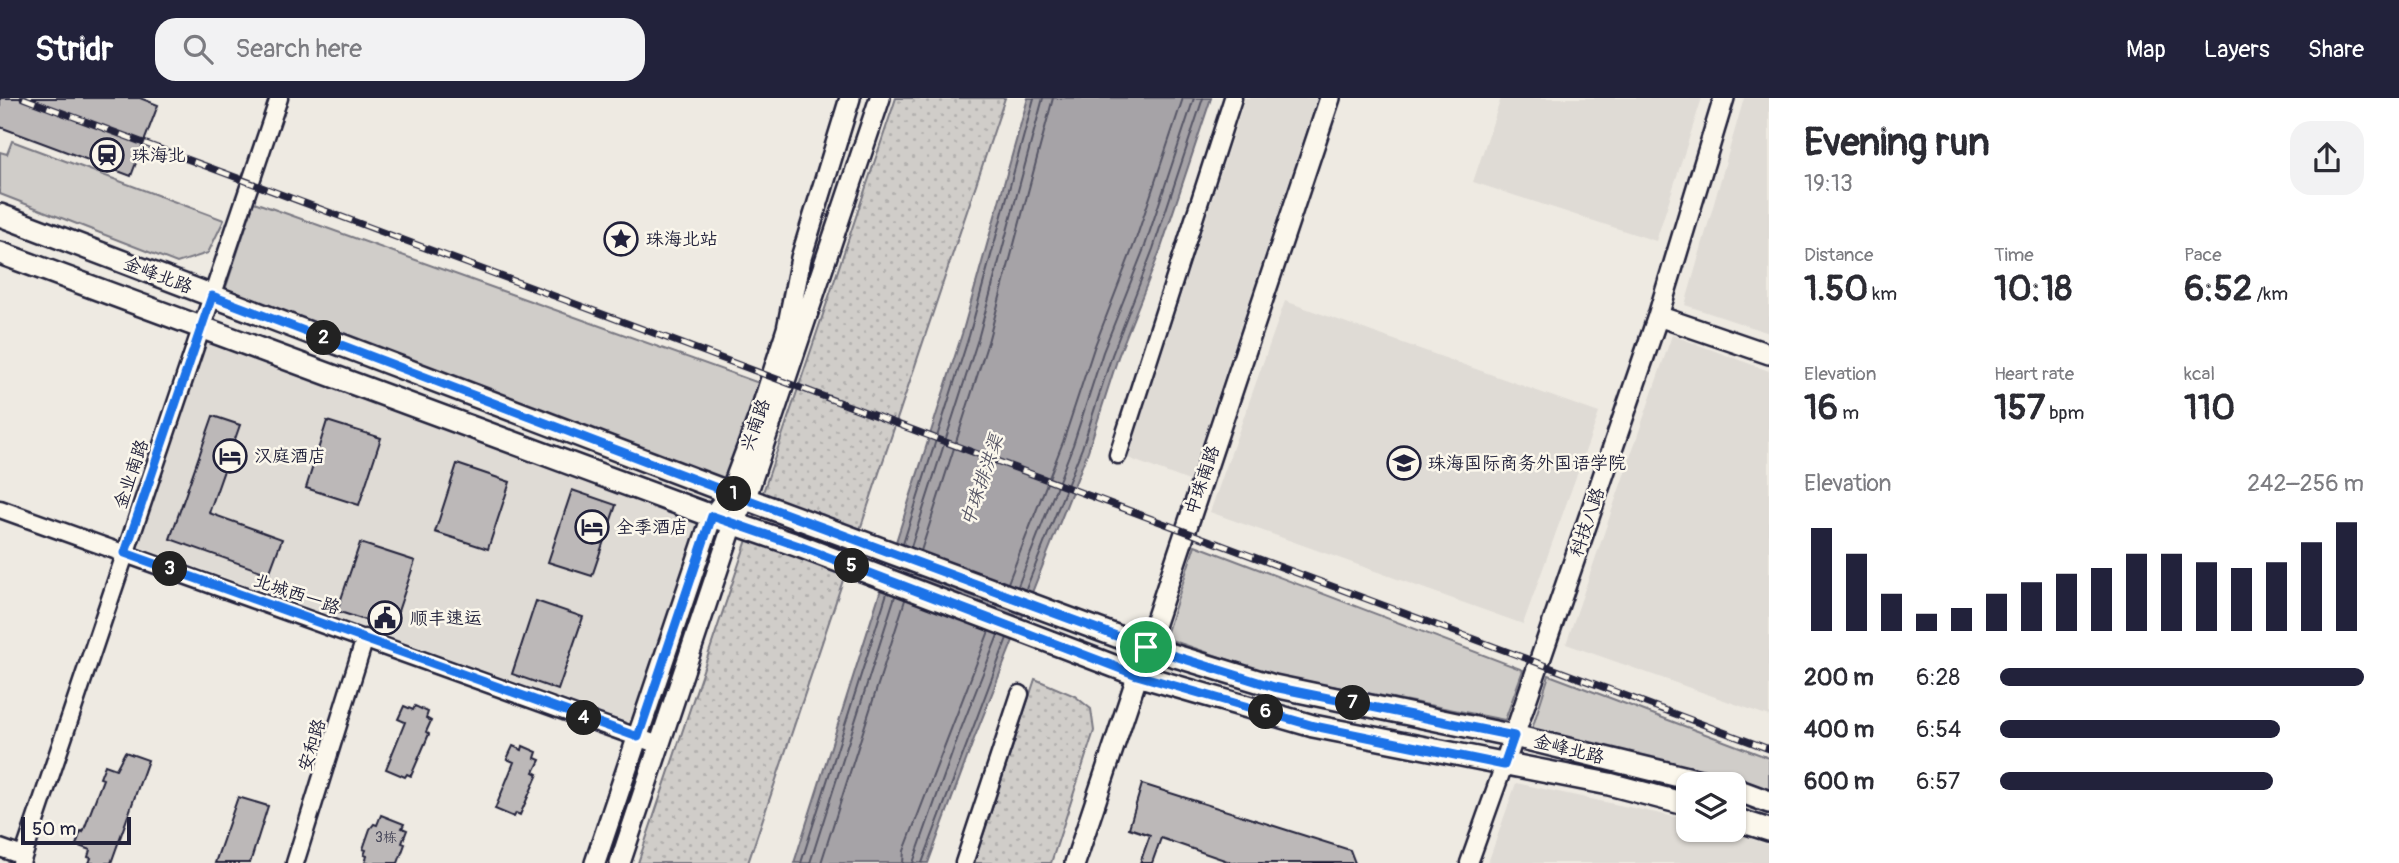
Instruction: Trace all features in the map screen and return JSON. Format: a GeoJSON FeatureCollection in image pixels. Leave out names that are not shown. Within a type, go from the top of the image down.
{"type":"FeatureCollection","features":[{"type":"Feature","properties":{"kind":"main road","name":"金峰北路"},"geometry":{"type":"LineString","coordinates":[[0,215],[807,522],[1146,647],[1274,687],[1514,736],[1676,775]]}},
{"type":"Feature","properties":{"kind":"main road","name":"金峰北路"},"geometry":{"type":"LineString","coordinates":[[0,253],[799,546],[1137,675],[1314,726],[1609,784],[1676,802]]}},
{"type":"Feature","properties":{"kind":"main road"},"geometry":{"type":"LineString","coordinates":[[1746,793],[1769,802]]}},
{"type":"Feature","properties":{"kind":"main road"},"geometry":{"type":"LineString","coordinates":[[1746,823],[1769,830]]}},
{"type":"Feature","properties":{"kind":"street","name":"金业南路"},"geometry":{"type":"LineString","coordinates":[[22,859],[279,98]]}},
{"type":"Feature","properties":{"kind":"street","name":"兴南路"},"geometry":{"type":"LineString","coordinates":[[620,863],[733,524],[759,416],[787,329],[801,258],[850,98]]}},
{"type":"Feature","properties":{"kind":"street"},"geometry":{"type":"LineString","coordinates":[[1118,455],[1233,98]]}},
{"type":"Feature","properties":{"kind":"street","name":"中珠南路"},"geometry":{"type":"LineString","coordinates":[[1075,863],[1331,98]]}},
{"type":"Feature","properties":{"kind":"street","name":"科技八路"},"geometry":{"type":"LineString","coordinates":[[1469,863],[1658,316],[1724,98]]}},
{"type":"Feature","properties":{"kind":"street","name":"兴南路"},"geometry":{"type":"LineString","coordinates":[[595,863],[712,516],[738,495],[874,100]]}},
{"type":"Feature","properties":{"kind":"street"},"geometry":{"type":"LineString","coordinates":[[1658,316],[1769,354]]}},
{"type":"Feature","properties":{"kind":"street","name":"北城西一路"},"geometry":{"type":"LineString","coordinates":[[0,509],[659,745]]}},
{"type":"Feature","properties":{"kind":"street","name":"安和路"},"geometry":{"type":"LineString","coordinates":[[295,863],[365,638]]}},
{"type":"Feature","properties":{"kind":"street"},"geometry":{"type":"LineString","coordinates":[[964,863],[1020,694]]}},
{"type":"Feature","properties":{"kind":"street"},"geometry":{"type":"LineString","coordinates":[[0,848],[22,859]]}},
{"type":"Feature","properties":{"kind":"shaded area"},"geometry":{"type":"Polygon","coordinates":[[[896,98],[1005,98],[748,863],[638,863],[896,98]]]}},
{"type":"Feature","properties":{"kind":"shaded area"},"geometry":{"type":"Polygon","coordinates":[[[1245,98],[1317,98],[1189,481],[1128,458],[1245,98]]]}},
{"type":"Feature","properties":{"kind":"shaded area"},"geometry":{"type":"Polygon","coordinates":[[[1501,98],[1702,98],[1656,241],[1473,182],[1501,98]]]}},
{"type":"Feature","properties":{"kind":"shaded area"},"geometry":{"type":"Polygon","coordinates":[[[1744,98],[1769,98],[1769,333],[1685,305],[1744,98]]]}},
{"type":"Feature","properties":{"kind":"shaded area"},"geometry":{"type":"Polygon","coordinates":[[[12,141],[224,220],[208,253],[177,263],[0,194],[0,152],[7,154],[12,141]]]}},
{"type":"Feature","properties":{"kind":"shaded area"},"geometry":{"type":"Polygon","coordinates":[[[254,202],[762,384],[725,482],[225,290],[254,202]]]}},
{"type":"Feature","properties":{"kind":"shaded area","name":"珠海国际商务外国语学院"},"geometry":{"type":"Polygon","coordinates":[[[1285,301],[1599,413],[1523,624],[1210,512],[1285,301]]]}},
{"type":"Feature","properties":{"kind":"shaded area"},"geometry":{"type":"Polygon","coordinates":[[[1672,335],[1769,371],[1769,716],[1566,644],[1672,335]]]}},
{"type":"Feature","properties":{"kind":"shaded area"},"geometry":{"type":"Polygon","coordinates":[[[205,338],[703,521],[636,725],[137,546],[205,338]]]}},
{"type":"Feature","properties":{"kind":"shaded area"},"geometry":{"type":"Polygon","coordinates":[[[1195,545],[1523,670],[1505,720],[1270,674],[1165,638],[1195,545]]]}},
{"type":"Feature","properties":{"kind":"shaded area"},"geometry":{"type":"Polygon","coordinates":[[[1549,675],[1769,758],[1769,790],[1746,782],[1746,772],[1706,772],[1532,729],[1549,675]]]}},
{"type":"Feature","properties":{"kind":"shaded area"},"geometry":{"type":"Polygon","coordinates":[[[1035,679],[1075,696],[1091,709],[1094,731],[1051,863],[974,863],[1035,679]]]}},
{"type":"Feature","properties":{"kind":"shaded area"},"geometry":{"type":"Polygon","coordinates":[[[1516,783],[1676,817],[1676,842],[1746,842],[1746,837],[1769,845],[1769,863],[1488,863],[1516,783]]]}},
{"type":"Feature","properties":{"kind":"water","name":"中珠排洪渠"},"geometry":{"type":"Polygon","coordinates":[[[1028,98],[1211,98],[1160,251],[1118,357],[1088,451],[928,863],[794,863],[962,334],[1028,98]]]}},
{"type":"Feature","properties":{"kind":"building","name":"珠海北"},"geometry":{"type":"Polygon","coordinates":[[[0,98],[140,98],[158,105],[131,176],[0,127],[0,98]]]}},
{"type":"Feature","properties":{"kind":"building"},"geometry":{"type":"Polygon","coordinates":[[[213,416],[240,425],[209,513],[282,539],[269,574],[170,539],[213,416]]]}},
{"type":"Feature","properties":{"kind":"building"},"geometry":{"type":"Polygon","coordinates":[[[327,421],[381,438],[359,505],[306,488],[327,421]]]}},
{"type":"Feature","properties":{"kind":"building"},"geometry":{"type":"Polygon","coordinates":[[[457,464],[510,482],[488,549],[435,532],[457,464]]]}},
{"type":"Feature","properties":{"kind":"building"},"geometry":{"type":"Polygon","coordinates":[[[572,490],[616,505],[592,576],[548,562],[572,490]]]}},
{"type":"Feature","properties":{"kind":"building"},"geometry":{"type":"Polygon","coordinates":[[[360,543],[415,561],[392,629],[337,611],[360,543]]]}},
{"type":"Feature","properties":{"kind":"building"},"geometry":{"type":"Polygon","coordinates":[[[536,601],[583,617],[558,690],[512,674],[536,601]]]}},
{"type":"Feature","properties":{"kind":"building"},"geometry":{"type":"Polygon","coordinates":[[[404,706],[413,710],[415,706],[428,712],[426,718],[431,721],[426,732],[429,734],[411,776],[407,774],[405,777],[386,769],[405,722],[398,719],[404,706]]]}},
{"type":"Feature","properties":{"kind":"building"},"geometry":{"type":"Polygon","coordinates":[[[513,746],[522,750],[523,746],[537,752],[535,758],[540,760],[534,772],[538,774],[520,815],[516,813],[514,817],[495,809],[514,762],[507,759],[513,746]]]}},
{"type":"Feature","properties":{"kind":"building"},"geometry":{"type":"Polygon","coordinates":[[[125,752],[148,760],[111,863],[89,863],[90,850],[76,845],[103,779],[100,778],[105,765],[116,769],[125,752]]]}},
{"type":"Feature","properties":{"kind":"building"},"geometry":{"type":"Polygon","coordinates":[[[1142,784],[1350,850],[1355,863],[1233,863],[1161,838],[1152,863],[1140,863],[1150,835],[1129,828],[1142,784]]]}},
{"type":"Feature","properties":{"kind":"building"},"geometry":{"type":"Polygon","coordinates":[[[238,797],[268,806],[250,863],[215,863],[238,797]]]}},
{"type":"Feature","properties":{"kind":"building"},"geometry":{"type":"Polygon","coordinates":[[[381,815],[404,824],[402,828],[407,830],[398,863],[365,863],[367,856],[364,855],[366,850],[363,849],[370,829],[374,824],[377,825],[381,815]]]}},
{"type":"Feature","properties":{"kind":"railway"},"geometry":{"type":"LineString","coordinates":[[23,98],[1769,749]]}},
{"type":"Feature","properties":{"kind":"place","name":"珠海北"},"geometry":{"type":"Point","coordinates":[107,155]}},
{"type":"Feature","properties":{"kind":"place","name":"珠海北站"},"geometry":{"type":"Point","coordinates":[621,239]}},
{"type":"Feature","properties":{"kind":"place","name":"汉庭酒店"},"geometry":{"type":"Point","coordinates":[230,456]}},
{"type":"Feature","properties":{"kind":"place","name":"珠海国际商务外国语学院"},"geometry":{"type":"Point","coordinates":[1404,463]}},
{"type":"Feature","properties":{"kind":"place","name":"全季酒店"},"geometry":{"type":"Point","coordinates":[592,527]}},
{"type":"Feature","properties":{"kind":"place","name":"顺丰速运"},"geometry":{"type":"Point","coordinates":[385,618]}},
{"type":"Feature","properties":{"kind":"route"},"geometry":{"type":"LineString","coordinates":[[212,296],[807,522],[1146,647],[1274,687],[1514,736],[1504,765],[1314,726],[1137,675],[799,546],[712,516],[638,737],[125,553],[212,296]]}}]}
